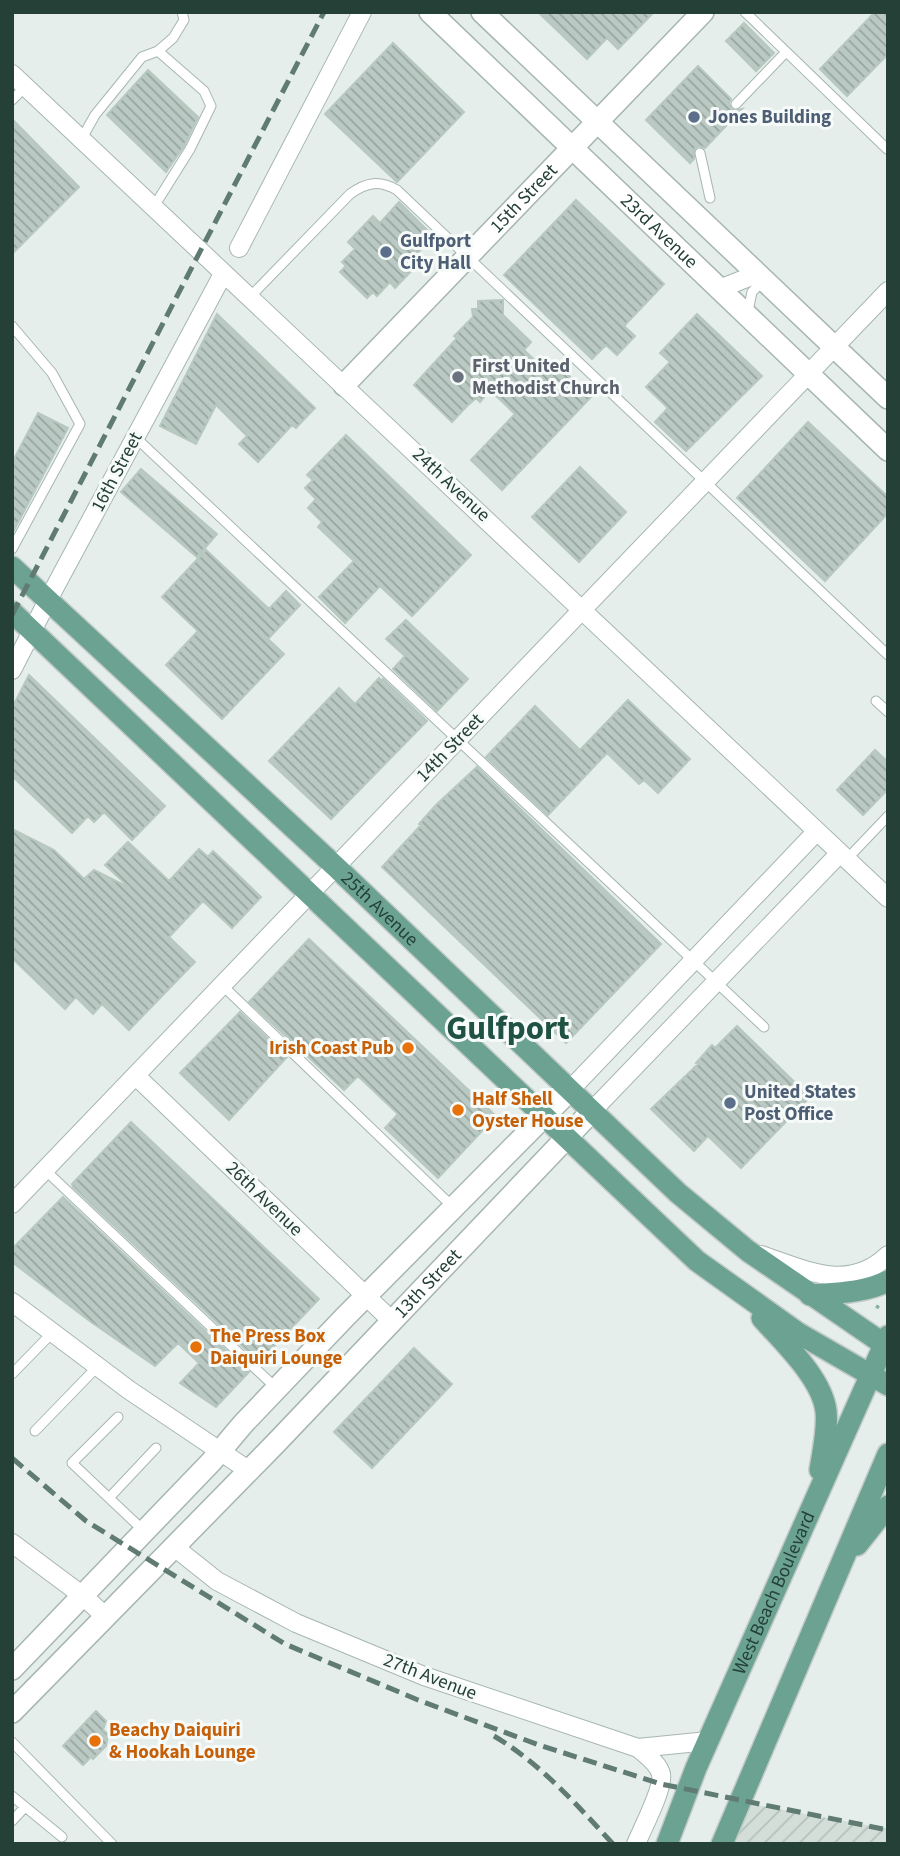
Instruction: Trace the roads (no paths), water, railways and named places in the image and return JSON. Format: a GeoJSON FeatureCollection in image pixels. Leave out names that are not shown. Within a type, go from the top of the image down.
{"type":"FeatureCollection","features":[{"type":"Feature","properties":{"kind":"main road","name":"25th Avenue"},"geometry":{"type":"LineString","coordinates":[[12,567],[336,867],[678,1193],[748,1251],[810,1295],[886,1342]]}},
{"type":"Feature","properties":{"kind":"main road","name":"25th Avenue"},"geometry":{"type":"LineString","coordinates":[[12,612],[697,1261],[743,1295]]}},
{"type":"Feature","properties":{"kind":"main road"},"geometry":{"type":"LineString","coordinates":[[810,1295],[845,1293],[888,1281]]}},
{"type":"Feature","properties":{"kind":"main road"},"geometry":{"type":"LineString","coordinates":[[743,1295],[798,1333],[879,1380]]}},
{"type":"Feature","properties":{"kind":"main road"},"geometry":{"type":"LineString","coordinates":[[743,1295],[806,1369],[822,1394],[826,1411],[825,1435],[814,1502]]}},
{"type":"Feature","properties":{"kind":"main road","name":"West Beach Boulevard"},"geometry":{"type":"LineString","coordinates":[[667,1844],[708,1741],[814,1502],[879,1380],[886,1342]]}},
{"type":"Feature","properties":{"kind":"main road"},"geometry":{"type":"LineString","coordinates":[[722,1844],[888,1454]]}},
{"type":"Feature","properties":{"kind":"main road"},"geometry":{"type":"LineString","coordinates":[[838,1569],[888,1506]]}},
{"type":"Feature","properties":{"kind":"street"},"geometry":{"type":"LineString","coordinates":[[239,248],[362,12]]}},
{"type":"Feature","properties":{"kind":"street","name":"23rd Avenue"},"geometry":{"type":"LineString","coordinates":[[430,12],[888,450]]}},
{"type":"Feature","properties":{"kind":"street","name":"23rd Avenue"},"geometry":{"type":"LineString","coordinates":[[482,12],[888,398]]}},
{"type":"Feature","properties":{"kind":"street","name":"15th Street"},"geometry":{"type":"LineString","coordinates":[[344,385],[703,12]]}},
{"type":"Feature","properties":{"kind":"street","name":"24th Avenue"},"geometry":{"type":"LineString","coordinates":[[19,80],[888,898]]}},
{"type":"Feature","properties":{"kind":"street","name":"16th Street"},"geometry":{"type":"LineString","coordinates":[[12,670],[223,274]]}},
{"type":"Feature","properties":{"kind":"street"},"geometry":{"type":"LineString","coordinates":[[719,289],[761,277]]}},
{"type":"Feature","properties":{"kind":"street","name":"14th Street"},"geometry":{"type":"LineString","coordinates":[[12,1204],[888,291]]}},
{"type":"Feature","properties":{"kind":"street","name":"13th Street"},"geometry":{"type":"LineString","coordinates":[[12,1669],[145,1532],[366,1296],[545,1116],[817,831]]}},
{"type":"Feature","properties":{"kind":"street","name":"13th Street"},"geometry":{"type":"LineString","coordinates":[[12,1712],[392,1321],[716,982],[843,856]]}},
{"type":"Feature","properties":{"kind":"street","name":"26th Avenue"},"geometry":{"type":"LineString","coordinates":[[136,1076],[392,1321]]}},
{"type":"Feature","properties":{"kind":"street"},"geometry":{"type":"LineString","coordinates":[[748,1251],[812,1272],[837,1277],[865,1273],[888,1255]]}},
{"type":"Feature","properties":{"kind":"street"},"geometry":{"type":"LineString","coordinates":[[12,1302],[97,1367],[248,1470]]}},
{"type":"Feature","properties":{"kind":"street"},"geometry":{"type":"LineString","coordinates":[[12,1542],[83,1595],[105,1616]]}},
{"type":"Feature","properties":{"kind":"street","name":"27th Avenue"},"geometry":{"type":"LineString","coordinates":[[173,1546],[218,1581],[296,1623],[424,1676],[639,1748],[708,1741]]}},
{"type":"Feature","properties":{"kind":"street"},"geometry":{"type":"LineString","coordinates":[[636,1844],[661,1784],[660,1773],[652,1760],[639,1748]]}},
{"type":"Feature","properties":{"kind":"lane"},"geometry":{"type":"LineString","coordinates":[[81,140],[96,113],[142,57],[158,51],[173,38],[184,20],[182,12]]}},
{"type":"Feature","properties":{"kind":"lane"},"geometry":{"type":"LineString","coordinates":[[745,12],[887,149]]}},
{"type":"Feature","properties":{"kind":"lane"},"geometry":{"type":"LineString","coordinates":[[153,208],[190,149],[211,106],[204,92],[158,51]]}},
{"type":"Feature","properties":{"kind":"lane"},"geometry":{"type":"LineString","coordinates":[[736,104],[786,51]]}},
{"type":"Feature","properties":{"kind":"lane"},"geometry":{"type":"LineString","coordinates":[[12,100],[19,80]]}},
{"type":"Feature","properties":{"kind":"lane"},"geometry":{"type":"LineString","coordinates":[[700,153],[710,198]]}},
{"type":"Feature","properties":{"kind":"lane"},"geometry":{"type":"LineString","coordinates":[[249,298],[350,194],[363,185],[377,183],[397,190],[888,655]]}},
{"type":"Feature","properties":{"kind":"lane"},"geometry":{"type":"LineString","coordinates":[[747,316],[749,298],[761,277]]}},
{"type":"Feature","properties":{"kind":"lane"},"geometry":{"type":"LineString","coordinates":[[12,326],[52,373],[80,424],[12,549]]}},
{"type":"Feature","properties":{"kind":"lane"},"geometry":{"type":"LineString","coordinates":[[135,437],[764,1027]]}},
{"type":"Feature","properties":{"kind":"lane"},"geometry":{"type":"LineString","coordinates":[[876,701],[888,712]]}},
{"type":"Feature","properties":{"kind":"lane"},"geometry":{"type":"LineString","coordinates":[[843,856],[888,816]]}},
{"type":"Feature","properties":{"kind":"lane"},"geometry":{"type":"LineString","coordinates":[[222,985],[453,1207]]}},
{"type":"Feature","properties":{"kind":"lane"},"geometry":{"type":"LineString","coordinates":[[46,1170],[277,1389]]}},
{"type":"Feature","properties":{"kind":"lane"},"geometry":{"type":"LineString","coordinates":[[12,1374],[52,1333]]}},
{"type":"Feature","properties":{"kind":"lane"},"geometry":{"type":"LineString","coordinates":[[34,1431],[97,1367]]}},
{"type":"Feature","properties":{"kind":"lane"},"geometry":{"type":"LineString","coordinates":[[118,1417],[72,1463],[145,1532]]}},
{"type":"Feature","properties":{"kind":"lane"},"geometry":{"type":"LineString","coordinates":[[109,1498],[156,1448]]}},
{"type":"Feature","properties":{"kind":"lane"},"geometry":{"type":"LineString","coordinates":[[12,1742],[112,1844]]}},
{"type":"Feature","properties":{"kind":"lane"},"geometry":{"type":"LineString","coordinates":[[12,1796],[62,1837]]}},
{"type":"Feature","properties":{"kind":"lane"},"geometry":{"type":"LineString","coordinates":[[12,1821],[25,1807]]}},
{"type":"Feature","properties":{"kind":"railway"},"geometry":{"type":"LineString","coordinates":[[12,615],[324,12]]}},
{"type":"Feature","properties":{"kind":"railway"},"geometry":{"type":"LineString","coordinates":[[12,1458],[86,1521],[285,1644],[418,1700],[539,1745],[661,1784],[888,1830]]}},
{"type":"Feature","properties":{"kind":"railway"},"geometry":{"type":"LineString","coordinates":[[494,1736],[543,1772],[613,1844]]}},
{"type":"Feature","properties":{"kind":"place","name":"Jones Building"},"geometry":{"type":"Point","coordinates":[694,117]}},
{"type":"Feature","properties":{"kind":"place","name":"Gulfport City Hall"},"geometry":{"type":"Point","coordinates":[386,252]}},
{"type":"Feature","properties":{"kind":"place","name":"First United Methodist Church"},"geometry":{"type":"Point","coordinates":[458,377]}},
{"type":"Feature","properties":{"kind":"place","name":"Irish Coast Pub"},"geometry":{"type":"Point","coordinates":[408,1048]}},
{"type":"Feature","properties":{"kind":"place","name":"United States Post Office"},"geometry":{"type":"Point","coordinates":[730,1103]}},
{"type":"Feature","properties":{"kind":"place","name":"Half Shell Oyster House"},"geometry":{"type":"Point","coordinates":[458,1110]}},
{"type":"Feature","properties":{"kind":"place","name":"The Press Box Daiquiri Lounge"},"geometry":{"type":"Point","coordinates":[196,1347]}},
{"type":"Feature","properties":{"kind":"place","name":"Beachy Daiquiri & Hookah Lounge"},"geometry":{"type":"Point","coordinates":[95,1741]}},
{"type":"Feature","properties":{"kind":"district","name":"Gulfport"},"geometry":{"type":"Point","coordinates":[508,1028]}}]}
